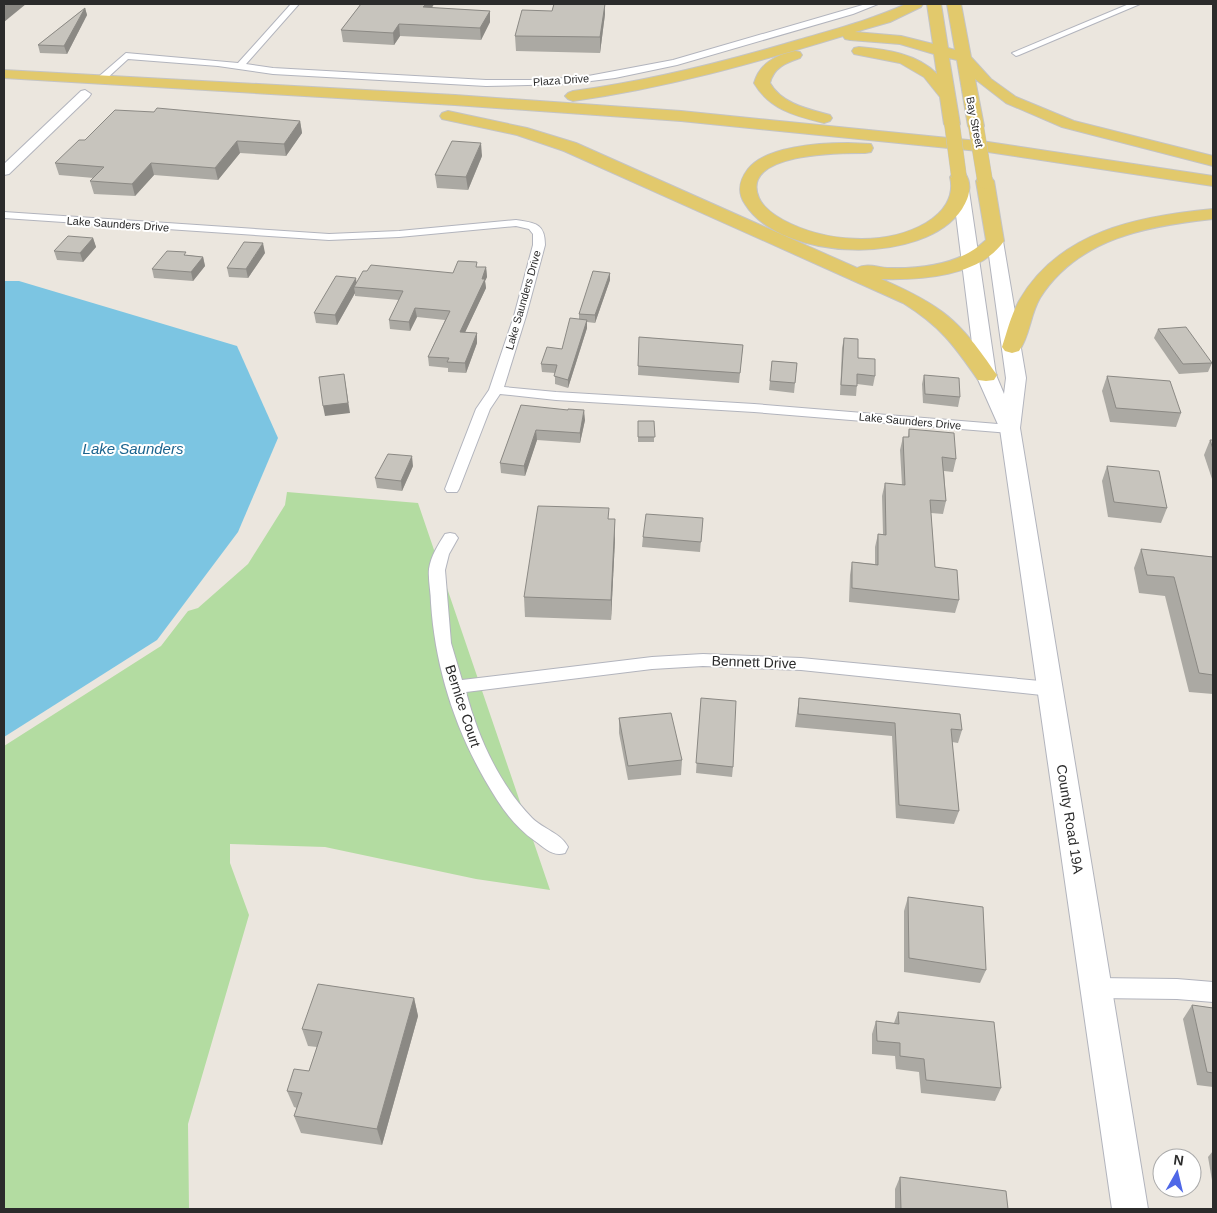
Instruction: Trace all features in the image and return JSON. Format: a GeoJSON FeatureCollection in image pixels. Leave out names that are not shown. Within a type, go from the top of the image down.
{"type":"FeatureCollection","features":[{"type":"Feature","properties":{"kind":"main road"},"geometry":{"type":"LineString","coordinates":[[428,115],[451,108],[628,89],[686,76],[885,19],[916,4]]}},
{"type":"Feature","properties":{"kind":"main road","name":"Bay Street"},"geometry":{"type":"LineString","coordinates":[[934,4],[960,184]]}},
{"type":"Feature","properties":{"kind":"main road","name":"Bay Street"},"geometry":{"type":"LineString","coordinates":[[954,4],[986,180],[995,241]]}},
{"type":"Feature","properties":{"kind":"main road"},"geometry":{"type":"LineString","coordinates":[[815,40],[848,36],[871,36],[901,40],[940,50],[963,58],[997,90],[1011,100],[1042,114],[1068,124],[1213,161]]}},
{"type":"Feature","properties":{"kind":"main road"},"geometry":{"type":"LineString","coordinates":[[913,138],[803,112],[779,102],[765,89],[762,83],[763,77],[771,65],[803,53],[839,50],[885,55],[911,63],[930,75],[947,94]]}},
{"type":"Feature","properties":{"kind":"main road"},"geometry":{"type":"LineString","coordinates":[[6,82],[58,88],[80,85],[101,79],[196,85],[730,133],[880,147],[1049,167],[1213,194]]}},
{"type":"Feature","properties":{"kind":"main road"},"geometry":{"type":"LineString","coordinates":[[85,94],[120,88],[196,85]]}},
{"type":"Feature","properties":{"kind":"main road"},"geometry":{"type":"LineString","coordinates":[[66,93],[110,95]]}},
{"type":"Feature","properties":{"kind":"main road"},"geometry":{"type":"LineString","coordinates":[[451,108],[681,116],[913,138],[1050,155],[1213,181]]}},
{"type":"Feature","properties":{"kind":"main road"},"geometry":{"type":"LineString","coordinates":[[451,108],[570,147],[927,308],[950,325],[964,341],[986,375],[1010,429]]}},
{"type":"Feature","properties":{"kind":"main road"},"geometry":{"type":"LineString","coordinates":[[880,147],[810,150],[777,158],[753,174],[747,186],[749,197],[761,214],[787,229],[804,236],[864,244],[898,240],[932,228],[944,221],[960,184]]}},
{"type":"Feature","properties":{"kind":"main road"},"geometry":{"type":"LineString","coordinates":[[960,184],[986,375]]}},
{"type":"Feature","properties":{"kind":"main road"},"geometry":{"type":"LineString","coordinates":[[1012,347],[1020,319],[1029,299],[1052,269],[1065,257],[1106,236],[1132,227],[1174,218],[1213,214]]}},
{"type":"Feature","properties":{"kind":"main road"},"geometry":{"type":"LineString","coordinates":[[826,261],[857,270],[896,274],[930,271],[982,254],[995,241]]}},
{"type":"Feature","properties":{"kind":"main road"},"geometry":{"type":"LineString","coordinates":[[995,241],[1016,378],[1010,429]]}},
{"type":"Feature","properties":{"kind":"main road","name":"County Road 19A"},"geometry":{"type":"LineString","coordinates":[[1010,429],[1130,1209]]}},
{"type":"Feature","properties":{"kind":"street"},"geometry":{"type":"LineString","coordinates":[[239,67],[295,4]]}},
{"type":"Feature","properties":{"kind":"street","name":"Plaza Drive"},"geometry":{"type":"LineString","coordinates":[[101,79],[126,56],[173,58],[273,72],[486,83],[511,84],[589,79],[654,67],[874,4]]}},
{"type":"Feature","properties":{"kind":"street"},"geometry":{"type":"LineString","coordinates":[[1016,53],[1136,4]]}},
{"type":"Feature","properties":{"kind":"street"},"geometry":{"type":"LineString","coordinates":[[4,171],[85,94]]}},
{"type":"Feature","properties":{"kind":"street","name":"Lake Saunders Drive"},"geometry":{"type":"LineString","coordinates":[[4,214],[250,233],[329,237],[399,234],[516,223],[532,226],[539,234],[539,245],[520,316],[496,390],[556,396],[754,408],[1010,429]]}},
{"type":"Feature","properties":{"kind":"street"},"geometry":{"type":"LineString","coordinates":[[452,489],[483,409],[496,390]]}},
{"type":"Feature","properties":{"kind":"street","name":"Bernice Court"},"geometry":{"type":"LineString","coordinates":[[450,538],[437,570],[443,643],[457,687],[466,725],[475,745],[509,804],[527,824],[558,847]]}},
{"type":"Feature","properties":{"kind":"street","name":"Bennett Drive"},"geometry":{"type":"LineString","coordinates":[[457,687],[652,663],[712,660],[801,664],[1050,688]]}},
{"type":"Feature","properties":{"kind":"street"},"geometry":{"type":"LineString","coordinates":[[1096,988],[1177,989],[1213,992]]}},
{"type":"Feature","properties":{"kind":"green space"},"geometry":{"type":"Polygon","coordinates":[[[287,492],[418,503],[550,890],[476,879],[325,847],[230,844],[230,863],[249,915],[188,1124],[189,1209],[4,1209],[4,746],[161,646],[188,611],[198,608],[248,564],[285,505],[287,492]]]}},
{"type":"Feature","properties":{"kind":"water","name":"Lake Saunders"},"geometry":{"type":"Polygon","coordinates":[[[4,281],[19,281],[237,346],[278,438],[238,532],[157,640],[4,737],[4,281]]]}},
{"type":"Feature","properties":{"kind":"building"},"geometry":{"type":"Polygon","coordinates":[[[361,4],[426,4],[423,7],[490,11],[480,28],[399,24],[393,33],[341,30],[361,4]]]}},
{"type":"Feature","properties":{"kind":"building"},"geometry":{"type":"Polygon","coordinates":[[[554,4],[605,4],[600,37],[515,36],[522,10],[552,11],[554,4]]]}},
{"type":"Feature","properties":{"kind":"building"},"geometry":{"type":"Polygon","coordinates":[[[85,8],[64,46],[38,45],[85,8]]]}},
{"type":"Feature","properties":{"kind":"building"},"geometry":{"type":"Polygon","coordinates":[[[157,108],[300,121],[284,144],[237,141],[215,168],[151,163],[132,184],[90,181],[104,167],[55,163],[79,140],[85,140],[115,110],[154,112],[157,108]]]}},
{"type":"Feature","properties":{"kind":"building"},"geometry":{"type":"Polygon","coordinates":[[[452,141],[481,143],[466,177],[435,175],[452,141]]]}},
{"type":"Feature","properties":{"kind":"building"},"geometry":{"type":"Polygon","coordinates":[[[68,236],[93,238],[80,253],[54,251],[68,236]]]}},
{"type":"Feature","properties":{"kind":"building"},"geometry":{"type":"Polygon","coordinates":[[[244,242],[263,243],[246,269],[227,268],[244,242]]]}},
{"type":"Feature","properties":{"kind":"building"},"geometry":{"type":"Polygon","coordinates":[[[167,251],[186,252],[184,255],[203,257],[191,272],[152,269],[167,251]]]}},
{"type":"Feature","properties":{"kind":"building"},"geometry":{"type":"Polygon","coordinates":[[[458,261],[477,262],[476,267],[486,267],[482,279],[485,279],[460,332],[477,333],[465,363],[447,362],[449,358],[428,357],[450,311],[415,308],[409,322],[389,320],[403,291],[354,287],[363,271],[367,271],[371,265],[453,273],[458,261]]]}},
{"type":"Feature","properties":{"kind":"building"},"geometry":{"type":"Polygon","coordinates":[[[593,271],[610,273],[595,315],[579,314],[593,271]]]}},
{"type":"Feature","properties":{"kind":"building"},"geometry":{"type":"Polygon","coordinates":[[[336,276],[356,278],[335,315],[314,313],[336,276]]]}},
{"type":"Feature","properties":{"kind":"building"},"geometry":{"type":"Polygon","coordinates":[[[570,318],[587,320],[568,380],[554,376],[557,365],[541,364],[547,347],[562,349],[570,318]]]}},
{"type":"Feature","properties":{"kind":"building"},"geometry":{"type":"Polygon","coordinates":[[[1186,327],[1212,363],[1183,364],[1158,329],[1186,327]]]}},
{"type":"Feature","properties":{"kind":"building"},"geometry":{"type":"Polygon","coordinates":[[[639,337],[743,345],[740,373],[638,366],[639,337]]]}},
{"type":"Feature","properties":{"kind":"building"},"geometry":{"type":"Polygon","coordinates":[[[844,338],[858,339],[858,358],[875,359],[875,376],[857,374],[857,386],[841,385],[844,338]]]}},
{"type":"Feature","properties":{"kind":"building"},"geometry":{"type":"Polygon","coordinates":[[[772,361],[797,363],[795,383],[770,381],[772,361]]]}},
{"type":"Feature","properties":{"kind":"building"},"geometry":{"type":"Polygon","coordinates":[[[344,374],[348,403],[323,406],[319,377],[344,374]]]}},
{"type":"Feature","properties":{"kind":"building"},"geometry":{"type":"Polygon","coordinates":[[[924,375],[959,378],[960,397],[925,394],[924,375]]]}},
{"type":"Feature","properties":{"kind":"building"},"geometry":{"type":"Polygon","coordinates":[[[1107,376],[1170,381],[1181,413],[1116,408],[1107,376]]]}},
{"type":"Feature","properties":{"kind":"building"},"geometry":{"type":"Polygon","coordinates":[[[521,405],[584,410],[580,433],[536,430],[524,466],[500,463],[521,405]]]}},
{"type":"Feature","properties":{"kind":"building"},"geometry":{"type":"Polygon","coordinates":[[[638,421],[654,421],[655,437],[638,437],[638,421]]]}},
{"type":"Feature","properties":{"kind":"building"},"geometry":{"type":"Polygon","coordinates":[[[909,429],[954,433],[956,459],[942,457],[946,501],[930,500],[935,567],[957,570],[959,600],[852,588],[852,562],[878,565],[878,534],[886,535],[885,483],[905,485],[903,437],[909,437],[909,429]]]}},
{"type":"Feature","properties":{"kind":"building"},"geometry":{"type":"Polygon","coordinates":[[[388,454],[412,456],[401,481],[375,478],[388,454]]]}},
{"type":"Feature","properties":{"kind":"building"},"geometry":{"type":"Polygon","coordinates":[[[1107,466],[1159,471],[1167,508],[1114,502],[1107,466]]]}},
{"type":"Feature","properties":{"kind":"building"},"geometry":{"type":"Polygon","coordinates":[[[538,506],[609,508],[608,519],[615,519],[611,600],[524,597],[538,506]]]}},
{"type":"Feature","properties":{"kind":"building"},"geometry":{"type":"Polygon","coordinates":[[[646,514],[703,518],[701,542],[643,537],[646,514]]]}},
{"type":"Feature","properties":{"kind":"building"},"geometry":{"type":"Polygon","coordinates":[[[1141,549],[1213,557],[1213,675],[1199,673],[1174,577],[1147,575],[1141,549]]]}},
{"type":"Feature","properties":{"kind":"building"},"geometry":{"type":"Polygon","coordinates":[[[701,698],[736,701],[733,767],[696,763],[701,698]]]}},
{"type":"Feature","properties":{"kind":"building"},"geometry":{"type":"Polygon","coordinates":[[[799,698],[960,714],[962,730],[951,729],[959,811],[899,805],[895,723],[798,714],[799,698]]]}},
{"type":"Feature","properties":{"kind":"building"},"geometry":{"type":"Polygon","coordinates":[[[671,713],[682,760],[628,766],[619,718],[671,713]]]}},
{"type":"Feature","properties":{"kind":"building"},"geometry":{"type":"Polygon","coordinates":[[[908,897],[983,907],[986,970],[909,958],[908,897]]]}},
{"type":"Feature","properties":{"kind":"building"},"geometry":{"type":"Polygon","coordinates":[[[318,984],[414,998],[377,1129],[294,1116],[302,1093],[287,1091],[294,1069],[309,1071],[322,1032],[302,1029],[318,984]]]}},
{"type":"Feature","properties":{"kind":"building"},"geometry":{"type":"Polygon","coordinates":[[[1192,1005],[1213,1008],[1213,1073],[1207,1072],[1192,1005]]]}},
{"type":"Feature","properties":{"kind":"building"},"geometry":{"type":"Polygon","coordinates":[[[898,1012],[994,1022],[1001,1088],[926,1080],[924,1059],[900,1056],[900,1043],[877,1041],[876,1021],[899,1024],[898,1012]]]}},
{"type":"Feature","properties":{"kind":"building"},"geometry":{"type":"Polygon","coordinates":[[[900,1177],[1006,1191],[1008,1209],[901,1209],[900,1177]]]}}]}
